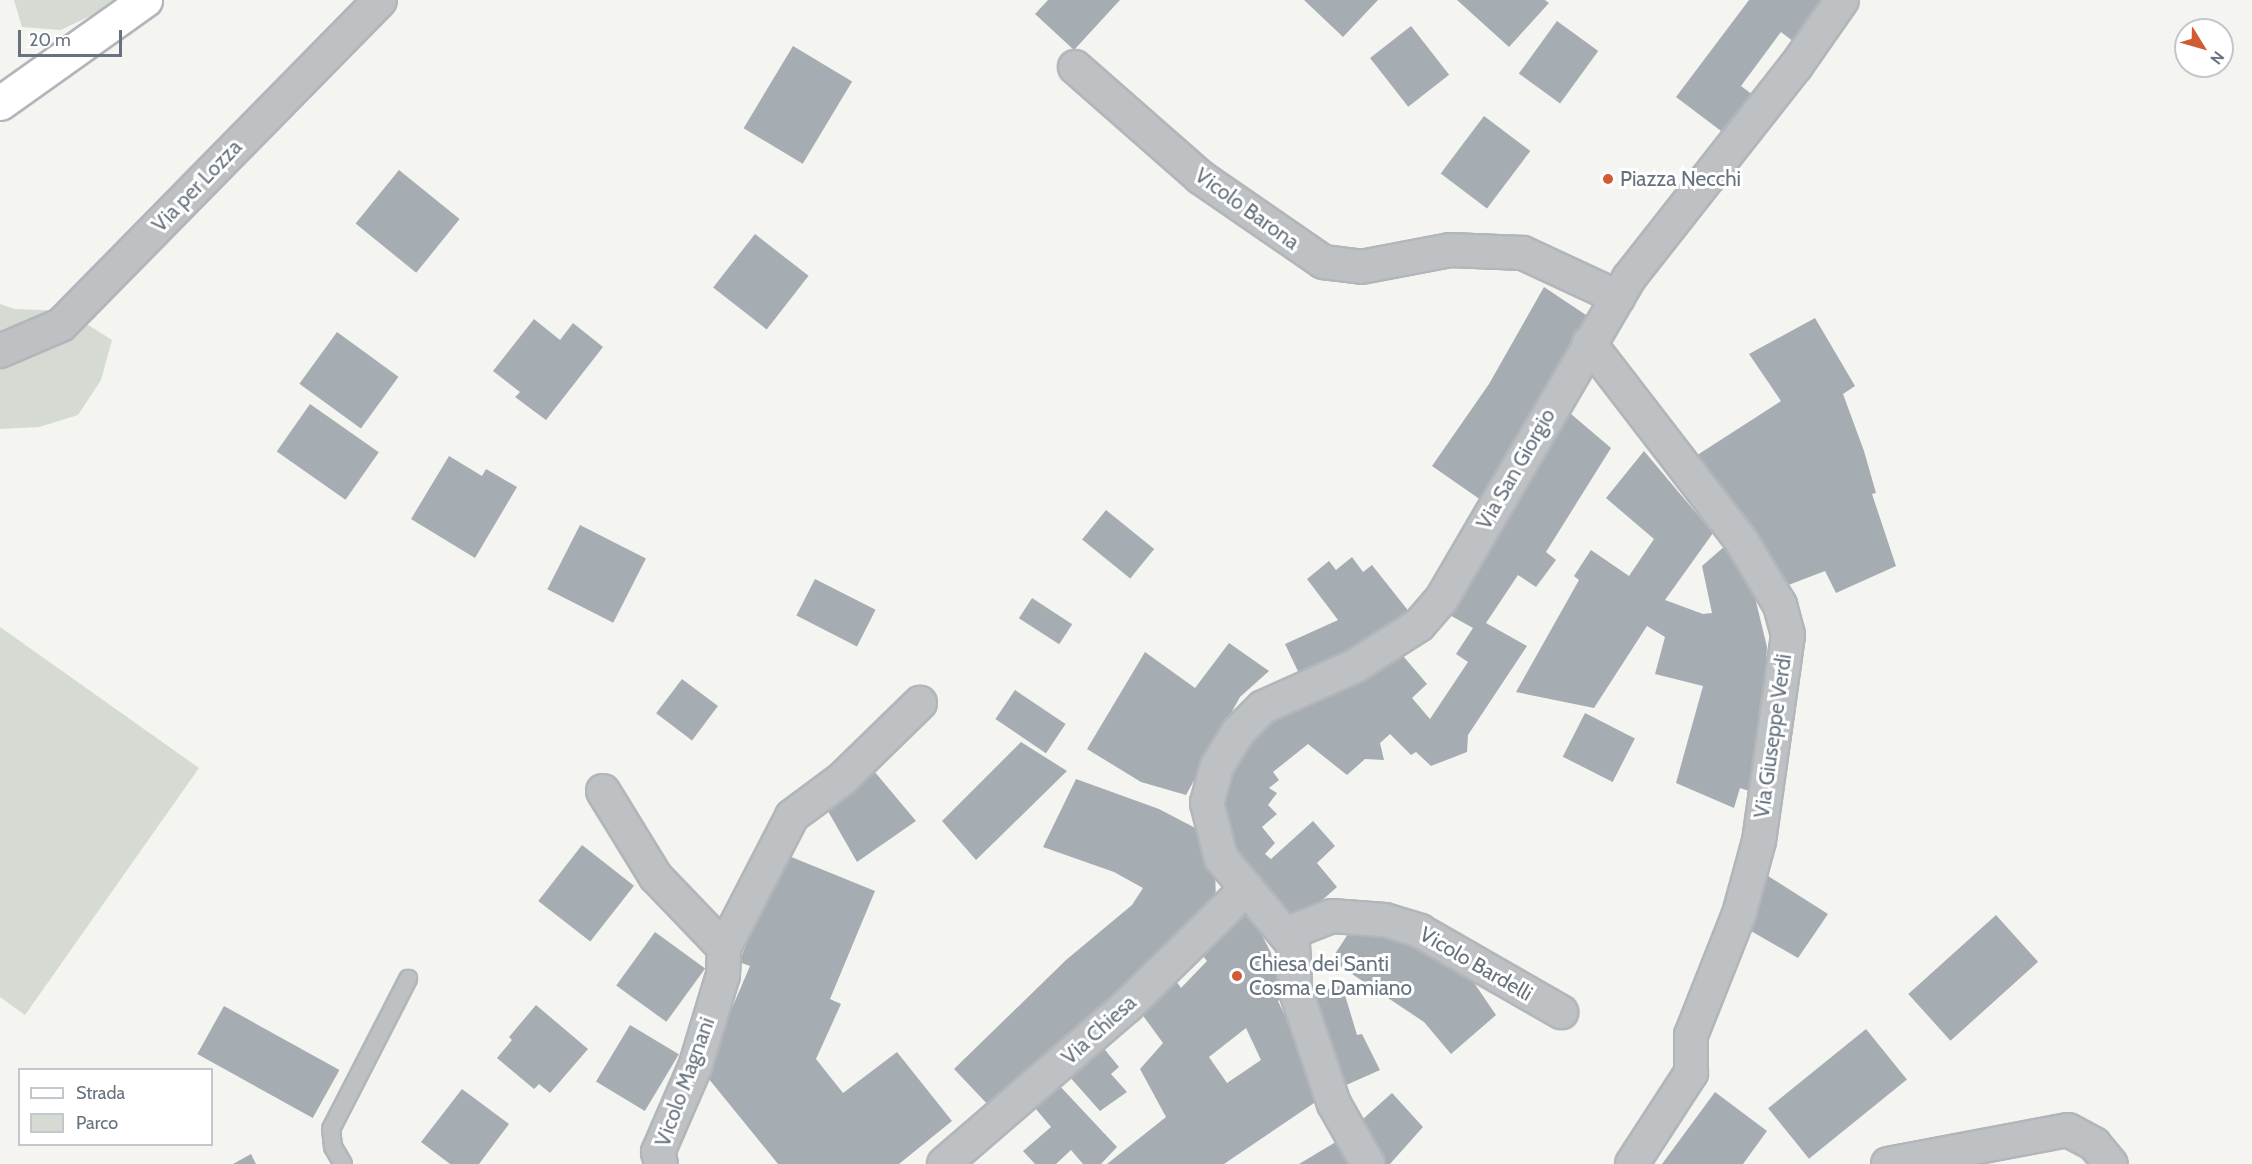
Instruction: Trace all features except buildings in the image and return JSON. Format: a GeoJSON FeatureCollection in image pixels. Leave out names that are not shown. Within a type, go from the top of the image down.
{"type":"FeatureCollection","features":[{"type":"Feature","properties":{"kind":"main road"},"geometry":{"type":"LineString","coordinates":[[0,103],[145,0]]}},
{"type":"Feature","properties":{"kind":"street","name":"Via per Lozza"},"geometry":{"type":"LineString","coordinates":[[0,351],[60,325],[380,0]]}},
{"type":"Feature","properties":{"kind":"street","name":"Via San Giorgio"},"geometry":{"type":"LineString","coordinates":[[1286,934],[1221,858],[1207,803],[1222,757],[1238,732],[1263,707],[1355,666],[1419,626],[1441,600],[1589,343],[1618,297],[1796,66],[1842,0]]}},
{"type":"Feature","properties":{"kind":"street","name":"Vicolo Barona"},"geometry":{"type":"LineString","coordinates":[[1075,67],[1200,177],[1323,262],[1361,267],[1450,250],[1523,253],[1618,297]]}},
{"type":"Feature","properties":{"kind":"street","name":"Via Giuseppe Verdi"},"geometry":{"type":"LineString","coordinates":[[1589,343],[1742,542],[1780,605],[1788,635],[1759,841],[1738,915],[1691,1035],[1691,1074],[1632,1164]]}},
{"type":"Feature","properties":{"kind":"street"},"geometry":{"type":"LineString","coordinates":[[603,791],[656,877],[724,948],[792,816],[842,779],[920,703]]}},
{"type":"Feature","properties":{"kind":"street","name":"Via Chiesa"},"geometry":{"type":"LineString","coordinates":[[944,1164],[1127,1006],[1247,888]]}},
{"type":"Feature","properties":{"kind":"street","name":"Vicolo Bardelli"},"geometry":{"type":"LineString","coordinates":[[1286,934],[1332,916],[1385,920],[1420,931],[1561,1012]]}},
{"type":"Feature","properties":{"kind":"street"},"geometry":{"type":"LineString","coordinates":[[1286,934],[1293,944],[1295,989],[1334,1104],[1368,1164]]}},
{"type":"Feature","properties":{"kind":"street","name":"Vicolo Magnani"},"geometry":{"type":"LineString","coordinates":[[661,1164],[658,1152],[695,1067],[723,975],[724,948]]}},
{"type":"Feature","properties":{"kind":"street"},"geometry":{"type":"LineString","coordinates":[[1888,1164],[2068,1130],[2094,1144],[2111,1164]]}},
{"type":"Feature","properties":{"kind":"lane"},"geometry":{"type":"LineString","coordinates":[[343,1164],[333,1147],[331,1129],[408,979]]}},
{"type":"Feature","properties":{"kind":"green space"},"geometry":{"type":"Polygon","coordinates":[[[14,0],[123,0],[61,30],[22,27],[14,0]]]}},
{"type":"Feature","properties":{"kind":"green space"},"geometry":{"type":"Polygon","coordinates":[[[0,304],[15,309],[66,311],[112,340],[101,380],[78,415],[39,427],[0,429],[0,304]]]}},
{"type":"Feature","properties":{"kind":"green space"},"geometry":{"type":"Polygon","coordinates":[[[0,627],[199,768],[25,1015],[0,997],[0,627]]]}},
{"type":"Feature","properties":{"kind":"place","name":"Piazza Necchi"},"geometry":{"type":"Point","coordinates":[1608,179]}},
{"type":"Feature","properties":{"kind":"place","name":"Chiesa dei Santi Cosma e Damiano"},"geometry":{"type":"Point","coordinates":[1237,976]}}]}
